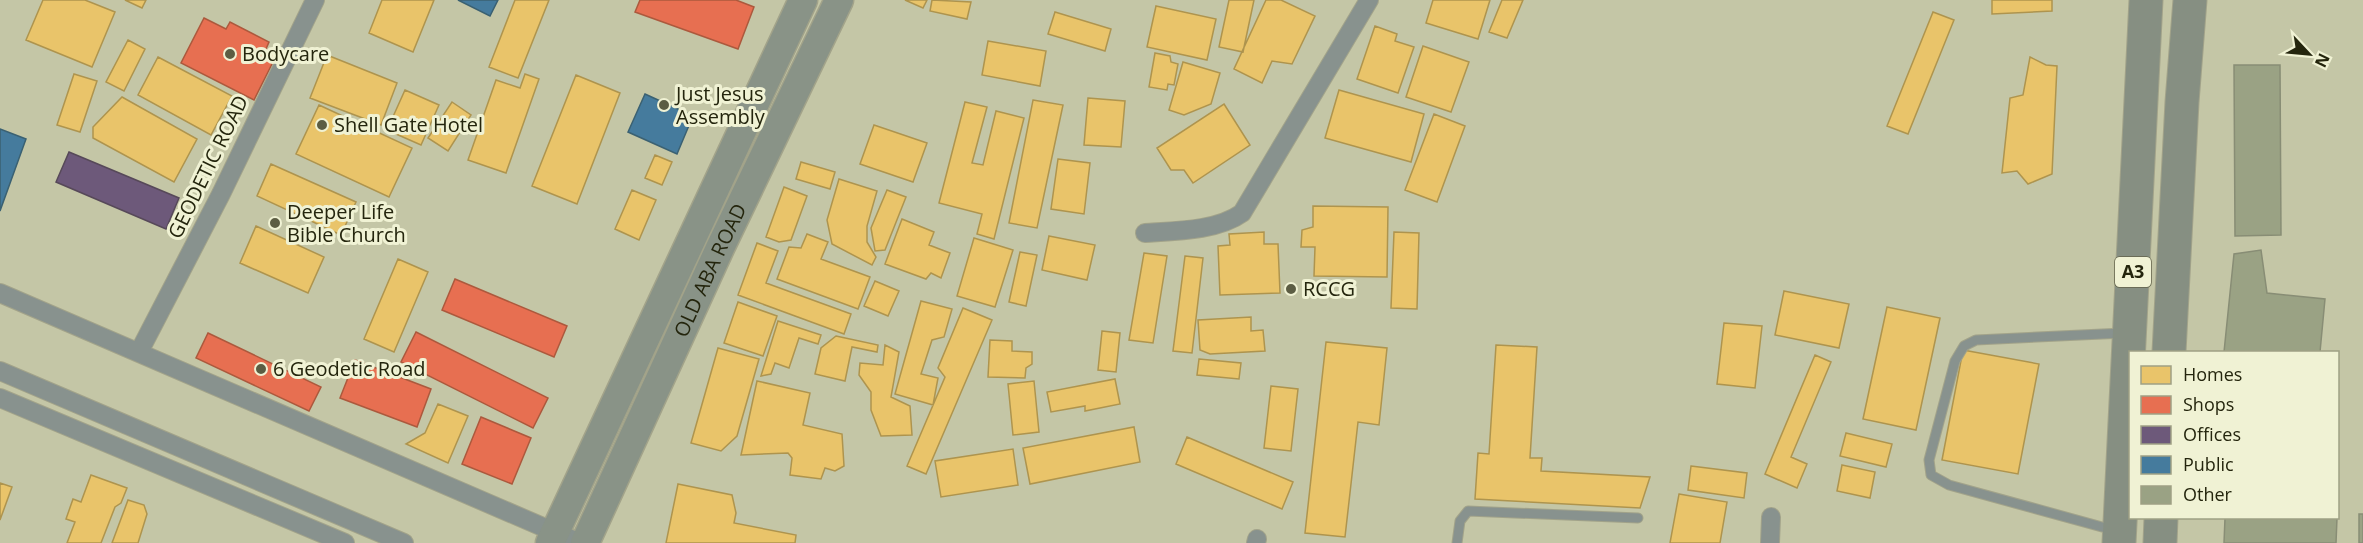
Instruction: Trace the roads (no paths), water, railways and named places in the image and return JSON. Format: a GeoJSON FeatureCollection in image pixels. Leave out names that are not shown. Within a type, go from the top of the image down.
{"type":"FeatureCollection","features":[{"type":"Feature","properties":{"kind":"highway","name":"A3"},"geometry":{"type":"LineString","coordinates":[[2129,351],[2146,0]]}},
{"type":"Feature","properties":{"kind":"highway","name":"A3"},"geometry":{"type":"LineString","coordinates":[[2169,351],[2182,102],[2190,0]]}},
{"type":"Feature","properties":{"kind":"highway","name":"A3"},"geometry":{"type":"LineString","coordinates":[[2120,538],[2129,354]]}},
{"type":"Feature","properties":{"kind":"highway"},"geometry":{"type":"LineString","coordinates":[[2160,543],[2161,519]]}},
{"type":"Feature","properties":{"kind":"main road","name":"OLD ABA ROAD"},"geometry":{"type":"LineString","coordinates":[[568,540],[803,0]]}},
{"type":"Feature","properties":{"kind":"main road","name":"OLD ABA ROAD"},"geometry":{"type":"LineString","coordinates":[[568,540],[720,248],[839,0]]}},
{"type":"Feature","properties":{"kind":"street","name":"GEODETIC ROAD"},"geometry":{"type":"LineString","coordinates":[[140,352],[221,195],[315,0]]}},
{"type":"Feature","properties":{"kind":"street"},"geometry":{"type":"LineString","coordinates":[[1145,233],[1184,230],[1234,219],[1242,213],[1369,0]]}},
{"type":"Feature","properties":{"kind":"street"},"geometry":{"type":"LineString","coordinates":[[0,293],[568,540]]}},
{"type":"Feature","properties":{"kind":"street"},"geometry":{"type":"LineString","coordinates":[[0,371],[404,543]]}},
{"type":"Feature","properties":{"kind":"street"},"geometry":{"type":"LineString","coordinates":[[0,398],[345,543]]}},
{"type":"Feature","properties":{"kind":"street"},"geometry":{"type":"LineString","coordinates":[[1770,543],[1771,517]]}},
{"type":"Feature","properties":{"kind":"lane"},"geometry":{"type":"LineString","coordinates":[[2120,538],[1949,485],[1931,475],[1929,460],[1955,361],[1964,346],[1976,340],[2130,333]]}},
{"type":"Feature","properties":{"kind":"lane"},"geometry":{"type":"LineString","coordinates":[[1457,543],[1460,521],[1468,511],[1638,518]]}},
{"type":"Feature","properties":{"kind":"place","name":"Bodycare"},"geometry":{"type":"Point","coordinates":[230,54]}},
{"type":"Feature","properties":{"kind":"place","name":"Just Jesus Assembly"},"geometry":{"type":"Point","coordinates":[664,105]}},
{"type":"Feature","properties":{"kind":"place","name":"Shell Gate Hotel"},"geometry":{"type":"Point","coordinates":[322,125]}},
{"type":"Feature","properties":{"kind":"place","name":"Deeper Life Bible Church"},"geometry":{"type":"Point","coordinates":[275,223]}},
{"type":"Feature","properties":{"kind":"place","name":"RCCG"},"geometry":{"type":"Point","coordinates":[1291,289]}},
{"type":"Feature","properties":{"kind":"place","name":"6 Geodetic Road"},"geometry":{"type":"Point","coordinates":[261,369]}}]}
